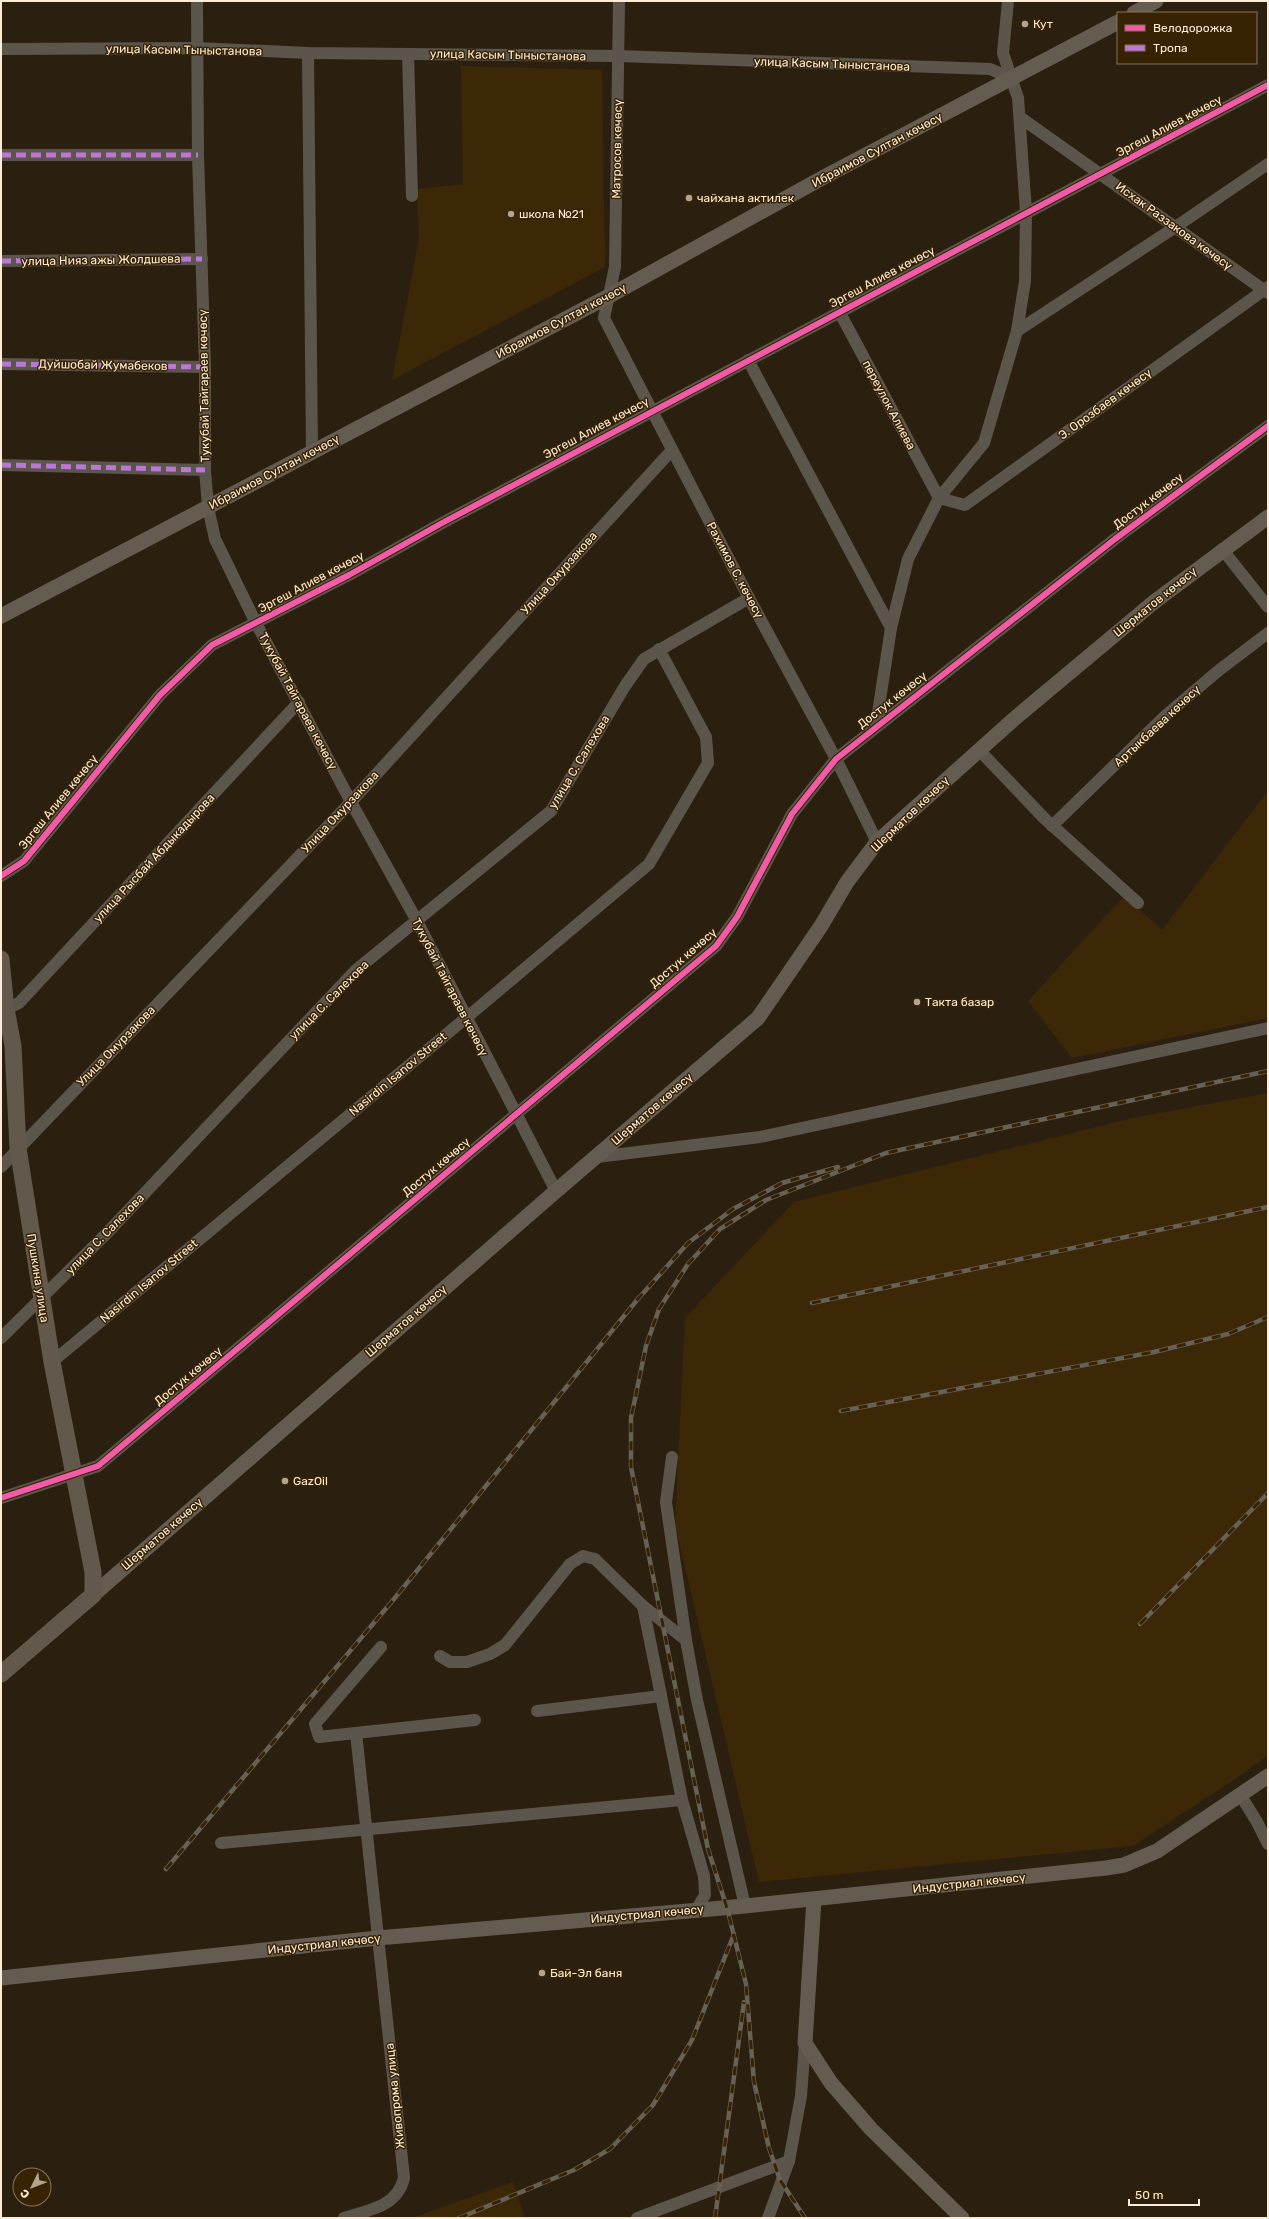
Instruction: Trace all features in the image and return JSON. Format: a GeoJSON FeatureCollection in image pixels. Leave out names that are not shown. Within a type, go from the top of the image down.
{"type":"FeatureCollection","features":[{"type":"Feature","properties":{"kind":"highway","name":"Пушкина улица"},"geometry":{"type":"LineString","coordinates":[[1,959],[6,1009],[7,1046],[18,1148],[52,1362],[93,1572],[93,1595]]}},
{"type":"Feature","properties":{"kind":"highway","name":"Шерматов көчөсү"},"geometry":{"type":"LineString","coordinates":[[1,1674],[93,1595]]}},
{"type":"Feature","properties":{"kind":"main road"},"geometry":{"type":"LineString","coordinates":[[1136,12],[1156,1]]}},
{"type":"Feature","properties":{"kind":"main road","name":"Ибраимов Султан көчөсү"},"geometry":{"type":"LineString","coordinates":[[1,616],[610,296],[824,177],[1013,79],[1117,23]]}},
{"type":"Feature","properties":{"kind":"main road","name":"Шерматов көчөсү"},"geometry":{"type":"LineString","coordinates":[[93,1595],[556,1190],[758,1018],[821,926],[847,882],[877,842],[979,750],[1154,602],[1222,549],[1268,517]]}},
{"type":"Feature","properties":{"kind":"main road","name":"Индустриал көчөсү"},"geometry":{"type":"LineString","coordinates":[[1,1978],[378,1938],[745,1906],[1088,1870],[1124,1864],[1157,1851],[1241,1796],[1268,1776]]}},
{"type":"Feature","properties":{"kind":"main road"},"geometry":{"type":"LineString","coordinates":[[814,1899],[805,2043],[832,2083],[870,2130],[962,2218]]}},
{"type":"Feature","properties":{"kind":"street","name":"Тукубай Тайгараев көчөсү"},"geometry":{"type":"LineString","coordinates":[[197,1],[196,48],[205,367],[205,470],[208,508],[215,539],[256,623],[351,802],[417,921],[515,1115],[556,1190]]}},
{"type":"Feature","properties":{"kind":"street","name":"Матросов көчөсү"},"geometry":{"type":"LineString","coordinates":[[610,296],[615,267],[619,1]]}},
{"type":"Feature","properties":{"kind":"street"},"geometry":{"type":"LineString","coordinates":[[876,726],[891,628],[908,559],[939,498],[984,443],[1017,331],[1025,281],[1026,212],[1021,118],[1013,79],[1003,53],[1008,1]]}},
{"type":"Feature","properties":{"kind":"street","name":"улица Касым Тыныстанова"},"geometry":{"type":"LineString","coordinates":[[1,50],[196,48],[308,53],[618,56],[990,69],[1013,79]]}},
{"type":"Feature","properties":{"kind":"street"},"geometry":{"type":"LineString","coordinates":[[308,53],[312,452]]}},
{"type":"Feature","properties":{"kind":"street"},"geometry":{"type":"LineString","coordinates":[[408,54],[412,196]]}},
{"type":"Feature","properties":{"kind":"street","name":"Эргеш Алиев көчөсү"},"geometry":{"type":"LineString","coordinates":[[1,876],[24,861],[160,695],[212,645],[349,575],[444,522],[652,411],[840,313],[1026,212],[1102,174],[1268,85]]}},
{"type":"Feature","properties":{"kind":"street","name":"Исхак Раззакова көчөсү"},"geometry":{"type":"LineString","coordinates":[[1021,118],[1102,174],[1174,228],[1267,290]]}},
{"type":"Feature","properties":{"kind":"street"},"geometry":{"type":"LineString","coordinates":[[1,155],[198,155]]}},
{"type":"Feature","properties":{"kind":"street"},"geometry":{"type":"LineString","coordinates":[[1017,331],[1174,228],[1268,164]]}},
{"type":"Feature","properties":{"kind":"street","name":"улица Нияз ажы Жолдшева"},"geometry":{"type":"LineString","coordinates":[[1,261],[202,260]]}},
{"type":"Feature","properties":{"kind":"street","name":"Э. Орозбаев көчөсү"},"geometry":{"type":"LineString","coordinates":[[939,498],[965,506],[1267,290]]}},
{"type":"Feature","properties":{"kind":"street","name":"Рахимов С. көчөсү"},"geometry":{"type":"LineString","coordinates":[[610,296],[604,318],[749,598],[836,759],[877,842]]}},
{"type":"Feature","properties":{"kind":"street","name":"переулок Алиева"},"geometry":{"type":"LineString","coordinates":[[840,313],[939,498]]}},
{"type":"Feature","properties":{"kind":"street"},"geometry":{"type":"LineString","coordinates":[[748,360],[891,628]]}},
{"type":"Feature","properties":{"kind":"street","name":"Дуйшобай Жумабеков"},"geometry":{"type":"LineString","coordinates":[[1,364],[205,367]]}},
{"type":"Feature","properties":{"kind":"street","name":"Достук көчөсү"},"geometry":{"type":"LineString","coordinates":[[1,1498],[98,1466],[716,946],[728,932],[737,917],[792,814],[836,759],[1115,539],[1268,426]]}},
{"type":"Feature","properties":{"kind":"street","name":"Улица Омурзакова"},"geometry":{"type":"LineString","coordinates":[[1,1167],[351,802],[672,450]]}},
{"type":"Feature","properties":{"kind":"street"},"geometry":{"type":"LineString","coordinates":[[1,465],[205,470]]}},
{"type":"Feature","properties":{"kind":"street"},"geometry":{"type":"LineString","coordinates":[[1222,549],[1268,607]]}},
{"type":"Feature","properties":{"kind":"street","name":"улица С. Салехова"},"geometry":{"type":"LineString","coordinates":[[1,1338],[106,1234],[356,970],[551,811],[625,686],[644,659],[749,598]]}},
{"type":"Feature","properties":{"kind":"street","name":"Артыкбаева көчөсү"},"geometry":{"type":"LineString","coordinates":[[1052,826],[1165,716],[1218,671],[1268,633]]}},
{"type":"Feature","properties":{"kind":"street","name":"Nasirdin Isanov Street"},"geometry":{"type":"LineString","coordinates":[[52,1362],[649,864],[708,763],[706,737],[659,649]]}},
{"type":"Feature","properties":{"kind":"street","name":"улица Рысбай Абдыкадырова"},"geometry":{"type":"LineString","coordinates":[[6,1009],[19,1003],[299,702]]}},
{"type":"Feature","properties":{"kind":"street"},"geometry":{"type":"LineString","coordinates":[[979,750],[1052,826],[1138,903]]}},
{"type":"Feature","properties":{"kind":"street"},"geometry":{"type":"LineString","coordinates":[[596,1157],[760,1137],[1268,1028]]}},
{"type":"Feature","properties":{"kind":"street"},"geometry":{"type":"LineString","coordinates":[[672,1457],[666,1502],[686,1640],[697,1700],[745,1906]]}},
{"type":"Feature","properties":{"kind":"street"},"geometry":{"type":"LineString","coordinates":[[440,1656],[450,1662],[467,1662],[490,1654],[505,1645],[570,1564],[583,1556],[595,1559],[643,1606],[686,1640]]}},
{"type":"Feature","properties":{"kind":"street"},"geometry":{"type":"LineString","coordinates":[[643,1606],[682,1800],[704,1876],[705,1895],[696,1910]]}},
{"type":"Feature","properties":{"kind":"street"},"geometry":{"type":"LineString","coordinates":[[381,1647],[315,1724],[319,1736],[475,1720]]}},
{"type":"Feature","properties":{"kind":"street"},"geometry":{"type":"LineString","coordinates":[[537,1711],[662,1696]]}},
{"type":"Feature","properties":{"kind":"street","name":"Живопрома улица"},"geometry":{"type":"LineString","coordinates":[[344,2218],[381,2206],[393,2199],[401,2190],[404,2178],[356,1733]]}},
{"type":"Feature","properties":{"kind":"street"},"geometry":{"type":"LineString","coordinates":[[1241,1796],[1268,1844]]}},
{"type":"Feature","properties":{"kind":"street"},"geometry":{"type":"LineString","coordinates":[[221,1843],[682,1800]]}},
{"type":"Feature","properties":{"kind":"street"},"geometry":{"type":"LineString","coordinates":[[768,2218],[789,2161],[801,2096],[805,2043]]}},
{"type":"Feature","properties":{"kind":"street"},"geometry":{"type":"LineString","coordinates":[[637,2218],[789,2161]]}},
{"type":"Feature","properties":{"kind":"shaded area","name":"школа №21"},"geometry":{"type":"Polygon","coordinates":[[[461,66],[602,70],[605,267],[392,380],[419,239],[417,189],[463,184],[461,66]]]}},
{"type":"Feature","properties":{"kind":"shaded area"},"geometry":{"type":"Polygon","coordinates":[[[1268,791],[1268,1018],[1072,1058],[1028,1001],[1124,896],[1162,930],[1268,791]]]}},
{"type":"Feature","properties":{"kind":"shaded area"},"geometry":{"type":"Polygon","coordinates":[[[1268,1093],[1268,1755],[1241,1775],[1133,1846],[759,1882],[675,1524],[685,1318],[794,1202],[1133,1118],[1268,1093]]]}},
{"type":"Feature","properties":{"kind":"shaded area"},"geometry":{"type":"Polygon","coordinates":[[[513,2182],[525,2218],[413,2218],[426,2213],[513,2182]]]}},
{"type":"Feature","properties":{"kind":"railway"},"geometry":{"type":"LineString","coordinates":[[805,2218],[780,2180],[769,2148],[754,2082],[746,1984],[727,1908],[708,1849],[631,1467],[631,1418],[646,1346],[659,1309],[688,1264],[720,1229],[766,1200],[886,1153],[1268,1071]]}},
{"type":"Feature","properties":{"kind":"railway"},"geometry":{"type":"LineString","coordinates":[[166,1869],[394,1599],[637,1300],[688,1243],[733,1209],[782,1183],[838,1167]]}},
{"type":"Feature","properties":{"kind":"railway"},"geometry":{"type":"LineString","coordinates":[[812,1303],[1268,1207]]}},
{"type":"Feature","properties":{"kind":"railway"},"geometry":{"type":"LineString","coordinates":[[841,1411],[1154,1352],[1228,1334],[1268,1317]]}},
{"type":"Feature","properties":{"kind":"railway"},"geometry":{"type":"LineString","coordinates":[[1140,1624],[1268,1493]]}},
{"type":"Feature","properties":{"kind":"railway"},"geometry":{"type":"LineString","coordinates":[[459,2218],[574,2170],[610,2149],[653,2105],[692,2040],[734,1934]]}},
{"type":"Feature","properties":{"kind":"railway"},"geometry":{"type":"LineString","coordinates":[[715,2218],[744,2002]]}},
{"type":"Feature","properties":{"kind":"marked path"},"geometry":{"type":"LineString","coordinates":[[1,155],[198,155]]}},
{"type":"Feature","properties":{"kind":"marked path"},"geometry":{"type":"LineString","coordinates":[[1,261],[202,259]]}},
{"type":"Feature","properties":{"kind":"marked path"},"geometry":{"type":"LineString","coordinates":[[1,364],[205,367]]}},
{"type":"Feature","properties":{"kind":"marked path"},"geometry":{"type":"LineString","coordinates":[[1,465],[205,470]]}},
{"type":"Feature","properties":{"kind":"cycle path"},"geometry":{"type":"LineString","coordinates":[[1,876],[24,861],[160,695],[212,645],[349,575],[444,522],[1268,85]]}},
{"type":"Feature","properties":{"kind":"cycle path"},"geometry":{"type":"LineString","coordinates":[[1,1498],[98,1466],[716,946],[737,917],[792,814],[836,759],[1115,539],[1268,426]]}},
{"type":"Feature","properties":{"kind":"place","name":"Кут"},"geometry":{"type":"Point","coordinates":[1025,24]}},
{"type":"Feature","properties":{"kind":"place","name":"чайхана актилек"},"geometry":{"type":"Point","coordinates":[689,198]}},
{"type":"Feature","properties":{"kind":"place","name":"школа №21"},"geometry":{"type":"Point","coordinates":[511,214]}},
{"type":"Feature","properties":{"kind":"place","name":"Такта базар"},"geometry":{"type":"Point","coordinates":[917,1002]}},
{"type":"Feature","properties":{"kind":"place","name":"GazOil"},"geometry":{"type":"Point","coordinates":[285,1481]}},
{"type":"Feature","properties":{"kind":"place","name":"Бай-Эл баня"},"geometry":{"type":"Point","coordinates":[542,1973]}}]}
